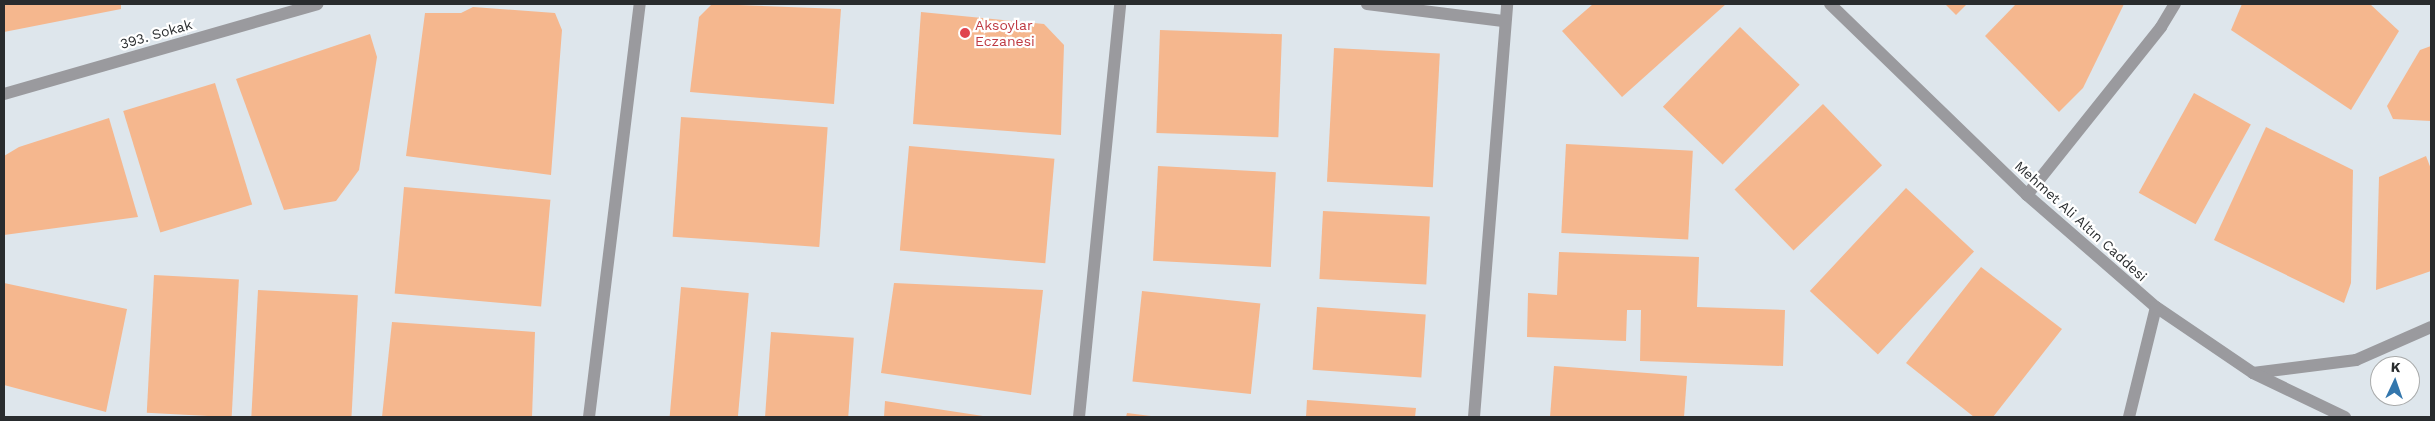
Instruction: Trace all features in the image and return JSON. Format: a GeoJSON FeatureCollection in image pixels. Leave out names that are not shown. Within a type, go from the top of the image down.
{"type":"FeatureCollection","features":[{"type":"Feature","properties":{"kind":"street","name":"393. Sokak"},"geometry":{"type":"LineString","coordinates":[[4,94],[317,4]]}},
{"type":"Feature","properties":{"kind":"street"},"geometry":{"type":"LineString","coordinates":[[589,417],[640,4]]}},
{"type":"Feature","properties":{"kind":"street"},"geometry":{"type":"LineString","coordinates":[[1079,417],[1120,4]]}},
{"type":"Feature","properties":{"kind":"street"},"geometry":{"type":"LineString","coordinates":[[1367,4],[1504,21]]}},
{"type":"Feature","properties":{"kind":"street"},"geometry":{"type":"LineString","coordinates":[[1474,417],[1504,21],[1507,4]]}},
{"type":"Feature","properties":{"kind":"street","name":"Mehmet Ali Altın Caddesi"},"geometry":{"type":"LineString","coordinates":[[1830,4],[2027,195],[2156,307],[2253,373],[2345,417]]}},
{"type":"Feature","properties":{"kind":"street"},"geometry":{"type":"LineString","coordinates":[[2027,195],[2161,27],[2175,4]]}},
{"type":"Feature","properties":{"kind":"street"},"geometry":{"type":"LineString","coordinates":[[2129,417],[2156,307]]}},
{"type":"Feature","properties":{"kind":"street"},"geometry":{"type":"LineString","coordinates":[[2253,373],[2356,360],[2431,326]]}},
{"type":"Feature","properties":{"kind":"building"},"geometry":{"type":"Polygon","coordinates":[[[4,4],[121,4],[121,9],[4,32],[4,4]]]}},
{"type":"Feature","properties":{"kind":"building"},"geometry":{"type":"Polygon","coordinates":[[[712,4],[841,9],[834,104],[690,92],[699,17],[712,4]]]}},
{"type":"Feature","properties":{"kind":"building"},"geometry":{"type":"Polygon","coordinates":[[[1593,4],[1726,4],[1622,97],[1562,31],[1593,4]]]}},
{"type":"Feature","properties":{"kind":"building"},"geometry":{"type":"Polygon","coordinates":[[[1945,4],[1967,4],[1956,15],[1945,4]]]}},
{"type":"Feature","properties":{"kind":"building"},"geometry":{"type":"Polygon","coordinates":[[[2016,4],[2124,4],[2083,88],[2059,112],[1985,36],[2016,4]]]}},
{"type":"Feature","properties":{"kind":"building"},"geometry":{"type":"Polygon","coordinates":[[[2242,4],[2370,4],[2399,31],[2351,110],[2231,30],[2242,4]]]}},
{"type":"Feature","properties":{"kind":"building"},"geometry":{"type":"Polygon","coordinates":[[[473,7],[555,13],[562,30],[551,175],[406,156],[425,13],[461,13],[473,7]]]}},
{"type":"Feature","properties":{"kind":"building"},"geometry":{"type":"Polygon","coordinates":[[[921,12],[1044,24],[1064,45],[1061,135],[913,124],[921,12]]]}},
{"type":"Feature","properties":{"kind":"building"},"geometry":{"type":"Polygon","coordinates":[[[1740,27],[1800,85],[1723,165],[1663,107],[1740,27]]]}},
{"type":"Feature","properties":{"kind":"building"},"geometry":{"type":"Polygon","coordinates":[[[1160,30],[1282,34],[1278,137],[1156,133],[1160,30]]]}},
{"type":"Feature","properties":{"kind":"building"},"geometry":{"type":"Polygon","coordinates":[[[370,34],[377,57],[359,170],[336,201],[284,210],[236,79],[370,34]]]}},
{"type":"Feature","properties":{"kind":"building"},"geometry":{"type":"Polygon","coordinates":[[[2431,46],[2431,121],[2393,119],[2387,106],[2420,50],[2431,46]]]}},
{"type":"Feature","properties":{"kind":"building"},"geometry":{"type":"Polygon","coordinates":[[[1334,48],[1440,54],[1433,187],[1327,182],[1334,48]]]}},
{"type":"Feature","properties":{"kind":"building"},"geometry":{"type":"Polygon","coordinates":[[[215,83],[252,204],[160,233],[123,111],[215,83]]]}},
{"type":"Feature","properties":{"kind":"building"},"geometry":{"type":"Polygon","coordinates":[[[2194,93],[2251,125],[2196,224],[2139,193],[2194,93]]]}},
{"type":"Feature","properties":{"kind":"building"},"geometry":{"type":"Polygon","coordinates":[[[1823,104],[1882,165],[1794,251],[1735,189],[1823,104]]]}},
{"type":"Feature","properties":{"kind":"building"},"geometry":{"type":"Polygon","coordinates":[[[681,117],[828,127],[819,247],[673,237],[681,117]]]}},
{"type":"Feature","properties":{"kind":"building"},"geometry":{"type":"Polygon","coordinates":[[[109,118],[138,217],[4,235],[4,156],[19,147],[109,118]]]}},
{"type":"Feature","properties":{"kind":"building"},"geometry":{"type":"Polygon","coordinates":[[[2266,127],[2353,170],[2351,283],[2344,303],[2214,240],[2266,127]]]}},
{"type":"Feature","properties":{"kind":"building"},"geometry":{"type":"Polygon","coordinates":[[[1566,144],[1693,151],[1688,240],[1561,233],[1566,144]]]}},
{"type":"Feature","properties":{"kind":"building"},"geometry":{"type":"Polygon","coordinates":[[[909,146],[1054,159],[1045,263],[900,251],[909,146]]]}},
{"type":"Feature","properties":{"kind":"building"},"geometry":{"type":"Polygon","coordinates":[[[2426,156],[2431,169],[2431,271],[2376,290],[2379,177],[2426,156]]]}},
{"type":"Feature","properties":{"kind":"building"},"geometry":{"type":"Polygon","coordinates":[[[1158,166],[1276,172],[1271,267],[1153,261],[1158,166]]]}},
{"type":"Feature","properties":{"kind":"building"},"geometry":{"type":"Polygon","coordinates":[[[404,187],[550,200],[541,306],[395,294],[404,187]]]}},
{"type":"Feature","properties":{"kind":"building"},"geometry":{"type":"Polygon","coordinates":[[[1906,188],[1974,251],[1878,355],[1810,291],[1906,188]]]}},
{"type":"Feature","properties":{"kind":"building"},"geometry":{"type":"Polygon","coordinates":[[[1323,211],[1430,217],[1426,285],[1319,279],[1323,211]]]}},
{"type":"Feature","properties":{"kind":"building"},"geometry":{"type":"Polygon","coordinates":[[[1559,252],[1699,257],[1697,307],[1785,310],[1783,366],[1640,361],[1641,310],[1627,310],[1626,341],[1527,337],[1528,293],[1557,295],[1559,252]]]}},
{"type":"Feature","properties":{"kind":"building"},"geometry":{"type":"Polygon","coordinates":[[[1981,267],[2062,329],[1993,417],[1974,417],[1906,363],[1981,267]]]}},
{"type":"Feature","properties":{"kind":"building"},"geometry":{"type":"Polygon","coordinates":[[[154,275],[239,279],[232,417],[147,413],[154,275]]]}},
{"type":"Feature","properties":{"kind":"building"},"geometry":{"type":"Polygon","coordinates":[[[4,283],[127,309],[106,412],[4,385],[4,283]]]}},
{"type":"Feature","properties":{"kind":"building"},"geometry":{"type":"Polygon","coordinates":[[[894,283],[1043,290],[1031,395],[881,373],[894,283]]]}},
{"type":"Feature","properties":{"kind":"building"},"geometry":{"type":"Polygon","coordinates":[[[681,287],[749,293],[738,417],[670,417],[681,287]]]}},
{"type":"Feature","properties":{"kind":"building"},"geometry":{"type":"Polygon","coordinates":[[[258,290],[358,295],[351,417],[251,417],[258,290]]]}},
{"type":"Feature","properties":{"kind":"building"},"geometry":{"type":"Polygon","coordinates":[[[1142,291],[1260,303],[1251,394],[1132,382],[1142,291]]]}},
{"type":"Feature","properties":{"kind":"building"},"geometry":{"type":"Polygon","coordinates":[[[1317,307],[1426,315],[1421,377],[1313,370],[1317,307]]]}},
{"type":"Feature","properties":{"kind":"building"},"geometry":{"type":"Polygon","coordinates":[[[392,322],[535,332],[532,417],[382,417],[392,322]]]}},
{"type":"Feature","properties":{"kind":"building"},"geometry":{"type":"Polygon","coordinates":[[[771,332],[854,338],[848,417],[765,417],[771,332]]]}},
{"type":"Feature","properties":{"kind":"building"},"geometry":{"type":"Polygon","coordinates":[[[1554,366],[1687,376],[1684,417],[1550,417],[1554,366]]]}},
{"type":"Feature","properties":{"kind":"building"},"geometry":{"type":"Polygon","coordinates":[[[1307,400],[1416,408],[1415,417],[1306,417],[1307,400]]]}},
{"type":"Feature","properties":{"kind":"building"},"geometry":{"type":"Polygon","coordinates":[[[885,401],[983,416],[884,417],[885,401]]]}},
{"type":"Feature","properties":{"kind":"building"},"geometry":{"type":"Polygon","coordinates":[[[1127,413],[1151,416],[1151,417],[1126,417],[1127,413]]]}},
{"type":"Feature","properties":{"kind":"place","name":"Aksoylar Eczanesi"},"geometry":{"type":"Point","coordinates":[965,33]}}]}
